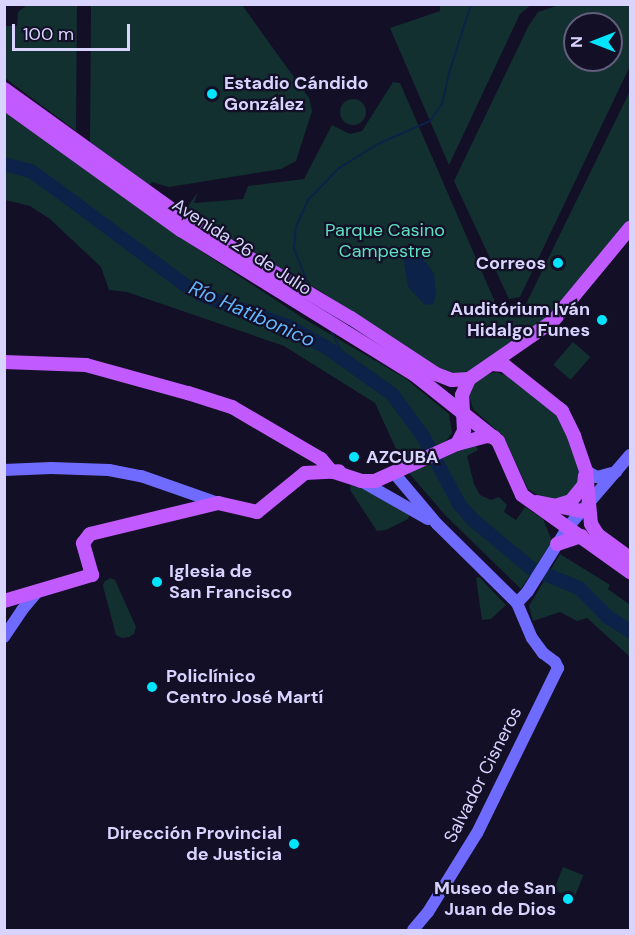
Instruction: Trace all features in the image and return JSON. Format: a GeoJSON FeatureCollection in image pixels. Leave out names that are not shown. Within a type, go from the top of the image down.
{"type":"FeatureCollection","features":[{"type":"Feature","properties":{"kind":"main road","name":"Avenida 26 de Julio"},"geometry":{"type":"LineString","coordinates":[[4,88],[189,222],[296,288],[351,318],[436,374],[452,380],[469,379]]}},
{"type":"Feature","properties":{"kind":"main road","name":"Avenida 26 de Julio"},"geometry":{"type":"LineString","coordinates":[[4,103],[181,230],[414,375],[494,436]]}},
{"type":"Feature","properties":{"kind":"main road"},"geometry":{"type":"LineString","coordinates":[[452,447],[464,431],[462,395],[469,379],[553,321],[630,228]]}},
{"type":"Feature","properties":{"kind":"main road"},"geometry":{"type":"LineString","coordinates":[[4,362],[86,365],[232,407],[321,459],[331,471],[361,482],[437,524]]}},
{"type":"Feature","properties":{"kind":"main road"},"geometry":{"type":"LineString","coordinates":[[492,364],[504,365],[562,411],[574,436],[586,471],[585,508],[594,530],[630,558]]}},
{"type":"Feature","properties":{"kind":"main road"},"geometry":{"type":"LineString","coordinates":[[361,482],[375,481],[452,447],[494,436],[504,450],[518,490],[528,500],[630,572]]}},
{"type":"Feature","properties":{"kind":"main road"},"geometry":{"type":"LineString","coordinates":[[524,618],[523,603],[528,591],[555,546],[568,527],[630,455]]}},
{"type":"Feature","properties":{"kind":"main road"},"geometry":{"type":"LineString","coordinates":[[4,470],[51,468],[109,470],[141,476],[218,503],[257,512],[305,473],[331,471],[365,476],[394,473]]}},
{"type":"Feature","properties":{"kind":"main road"},"geometry":{"type":"LineString","coordinates":[[586,471],[597,477],[616,472]]}},
{"type":"Feature","properties":{"kind":"main road"},"geometry":{"type":"LineString","coordinates":[[553,506],[571,501],[584,485],[586,471]]}},
{"type":"Feature","properties":{"kind":"main road"},"geometry":{"type":"LineString","coordinates":[[394,473],[437,524],[517,603],[524,618]]}},
{"type":"Feature","properties":{"kind":"main road"},"geometry":{"type":"LineString","coordinates":[[528,500],[553,506],[585,508]]}},
{"type":"Feature","properties":{"kind":"main road"},"geometry":{"type":"LineString","coordinates":[[8,600],[92,575],[83,543],[90,534],[218,503]]}},
{"type":"Feature","properties":{"kind":"main road"},"geometry":{"type":"LineString","coordinates":[[555,546],[582,536]]}},
{"type":"Feature","properties":{"kind":"main road"},"geometry":{"type":"LineString","coordinates":[[4,637],[38,591]]}},
{"type":"Feature","properties":{"kind":"main road"},"geometry":{"type":"LineString","coordinates":[[517,603],[528,591]]}},
{"type":"Feature","properties":{"kind":"main road"},"geometry":{"type":"LineString","coordinates":[[8,600],[17,600],[22,610]]}},
{"type":"Feature","properties":{"kind":"main road","name":"Salvador Cisneros"},"geometry":{"type":"LineString","coordinates":[[413,930],[428,912],[477,833],[558,668],[532,638],[524,618]]}},
{"type":"Feature","properties":{"kind":"green space"},"geometry":{"type":"Polygon","coordinates":[[[27,5],[77,5],[76,131],[5,78],[5,26],[17,26],[18,12],[27,5]]]}},
{"type":"Feature","properties":{"kind":"green space","name":"Estadio Cándido González"},"geometry":{"type":"Polygon","coordinates":[[[91,5],[242,5],[309,98],[312,111],[296,161],[281,169],[169,187],[152,182],[149,185],[90,142],[91,5]]]}},
{"type":"Feature","properties":{"kind":"green space"},"geometry":{"type":"Polygon","coordinates":[[[440,5],[531,5],[520,14],[449,165],[390,28],[440,11],[440,5]]]}},
{"type":"Feature","properties":{"kind":"green space","name":"Parque Casino Campestre"},"geometry":{"type":"Polygon","coordinates":[[[559,5],[628,5],[630,8],[630,66],[520,297],[509,299],[454,181],[529,25],[538,12],[559,5]]]}},
{"type":"Feature","properties":{"kind":"green space","name":"Parque Casino Campestre"},"geometry":{"type":"Polygon","coordinates":[[[393,82],[400,83],[498,309],[520,304],[524,308],[630,91],[630,220],[544,320],[465,374],[459,375],[439,369],[317,289],[282,272],[216,231],[192,215],[188,206],[198,192],[194,203],[243,199],[248,186],[304,179],[332,125],[350,134],[362,131],[393,82]]]}},
{"type":"Feature","properties":{"kind":"green space"},"geometry":{"type":"Polygon","coordinates":[[[353,99],[362,103],[366,112],[362,121],[353,125],[344,121],[340,112],[344,103],[353,99]]]}},
{"type":"Feature","properties":{"kind":"green space"},"geometry":{"type":"Polygon","coordinates":[[[5,111],[172,232],[306,320],[405,378],[449,414],[452,433],[446,441],[402,462],[375,403],[284,346],[127,292],[109,290],[101,267],[50,219],[30,206],[5,200],[5,111]]]}},
{"type":"Feature","properties":{"kind":"green space"},"geometry":{"type":"Polygon","coordinates":[[[573,342],[590,357],[571,380],[553,365],[573,342]]]}},
{"type":"Feature","properties":{"kind":"green space"},"geometry":{"type":"Polygon","coordinates":[[[496,372],[510,377],[555,414],[564,427],[580,475],[579,486],[562,500],[546,500],[528,489],[503,436],[473,409],[469,395],[473,384],[485,375],[496,372]]]}},
{"type":"Feature","properties":{"kind":"green space"},"geometry":{"type":"Polygon","coordinates":[[[475,444],[478,450],[467,456],[474,484],[480,495],[491,500],[499,497],[507,505],[504,512],[516,520],[525,507],[543,519],[552,541],[521,589],[445,515],[409,473],[475,444]]]}},
{"type":"Feature","properties":{"kind":"green space"},"geometry":{"type":"Polygon","coordinates":[[[351,483],[410,513],[408,519],[386,530],[377,531],[350,490],[351,483]]]}},
{"type":"Feature","properties":{"kind":"green space"},"geometry":{"type":"Polygon","coordinates":[[[560,554],[610,585],[608,589],[630,605],[630,657],[587,618],[577,621],[560,612],[533,621],[529,606],[560,554]]]}},
{"type":"Feature","properties":{"kind":"green space"},"geometry":{"type":"Polygon","coordinates":[[[479,577],[506,605],[491,619],[482,620],[476,578],[479,577]]]}},
{"type":"Feature","properties":{"kind":"green space"},"geometry":{"type":"Polygon","coordinates":[[[110,578],[115,580],[136,627],[134,634],[129,637],[122,638],[116,635],[103,586],[104,582],[110,578]]]}},
{"type":"Feature","properties":{"kind":"green space"},"geometry":{"type":"Polygon","coordinates":[[[563,867],[583,875],[574,898],[554,890],[563,867]]]}},
{"type":"Feature","properties":{"kind":"water"},"geometry":{"type":"Polygon","coordinates":[[[411,251],[420,255],[434,273],[436,294],[433,305],[424,304],[408,287],[404,261],[405,255],[411,251]]]}},
{"type":"Feature","properties":{"kind":"waterway"},"geometry":{"type":"LineString","coordinates":[[309,286],[294,249],[296,227],[308,200],[339,168],[378,144],[430,121],[442,104],[449,73],[471,4]]}},
{"type":"Feature","properties":{"kind":"waterway","name":"Río Hatibonico"},"geometry":{"type":"LineString","coordinates":[[4,164],[31,171],[185,285],[204,296],[288,326],[326,347],[392,394],[423,436],[459,504],[473,520],[532,569],[579,588],[609,618],[630,631]]}},
{"type":"Feature","properties":{"kind":"waterway"},"geometry":{"type":"LineString","coordinates":[[330,329],[346,360]]}},
{"type":"Feature","properties":{"kind":"place","name":"Estadio Cándido González"},"geometry":{"type":"Point","coordinates":[212,94]}},
{"type":"Feature","properties":{"kind":"place","name":"Correos"},"geometry":{"type":"Point","coordinates":[558,263]}},
{"type":"Feature","properties":{"kind":"place","name":"Auditórium Iván Hidalgo Funes"},"geometry":{"type":"Point","coordinates":[602,320]}},
{"type":"Feature","properties":{"kind":"place","name":"AZCUBA"},"geometry":{"type":"Point","coordinates":[354,457]}},
{"type":"Feature","properties":{"kind":"place","name":"Iglesia de San Francisco"},"geometry":{"type":"Point","coordinates":[157,582]}},
{"type":"Feature","properties":{"kind":"place","name":"Policlínico Centro José Martí"},"geometry":{"type":"Point","coordinates":[152,687]}},
{"type":"Feature","properties":{"kind":"place","name":"Dirección Provincial de Justicia"},"geometry":{"type":"Point","coordinates":[294,844]}},
{"type":"Feature","properties":{"kind":"place","name":"Museo de San Juan de Dios"},"geometry":{"type":"Point","coordinates":[568,899]}}]}
